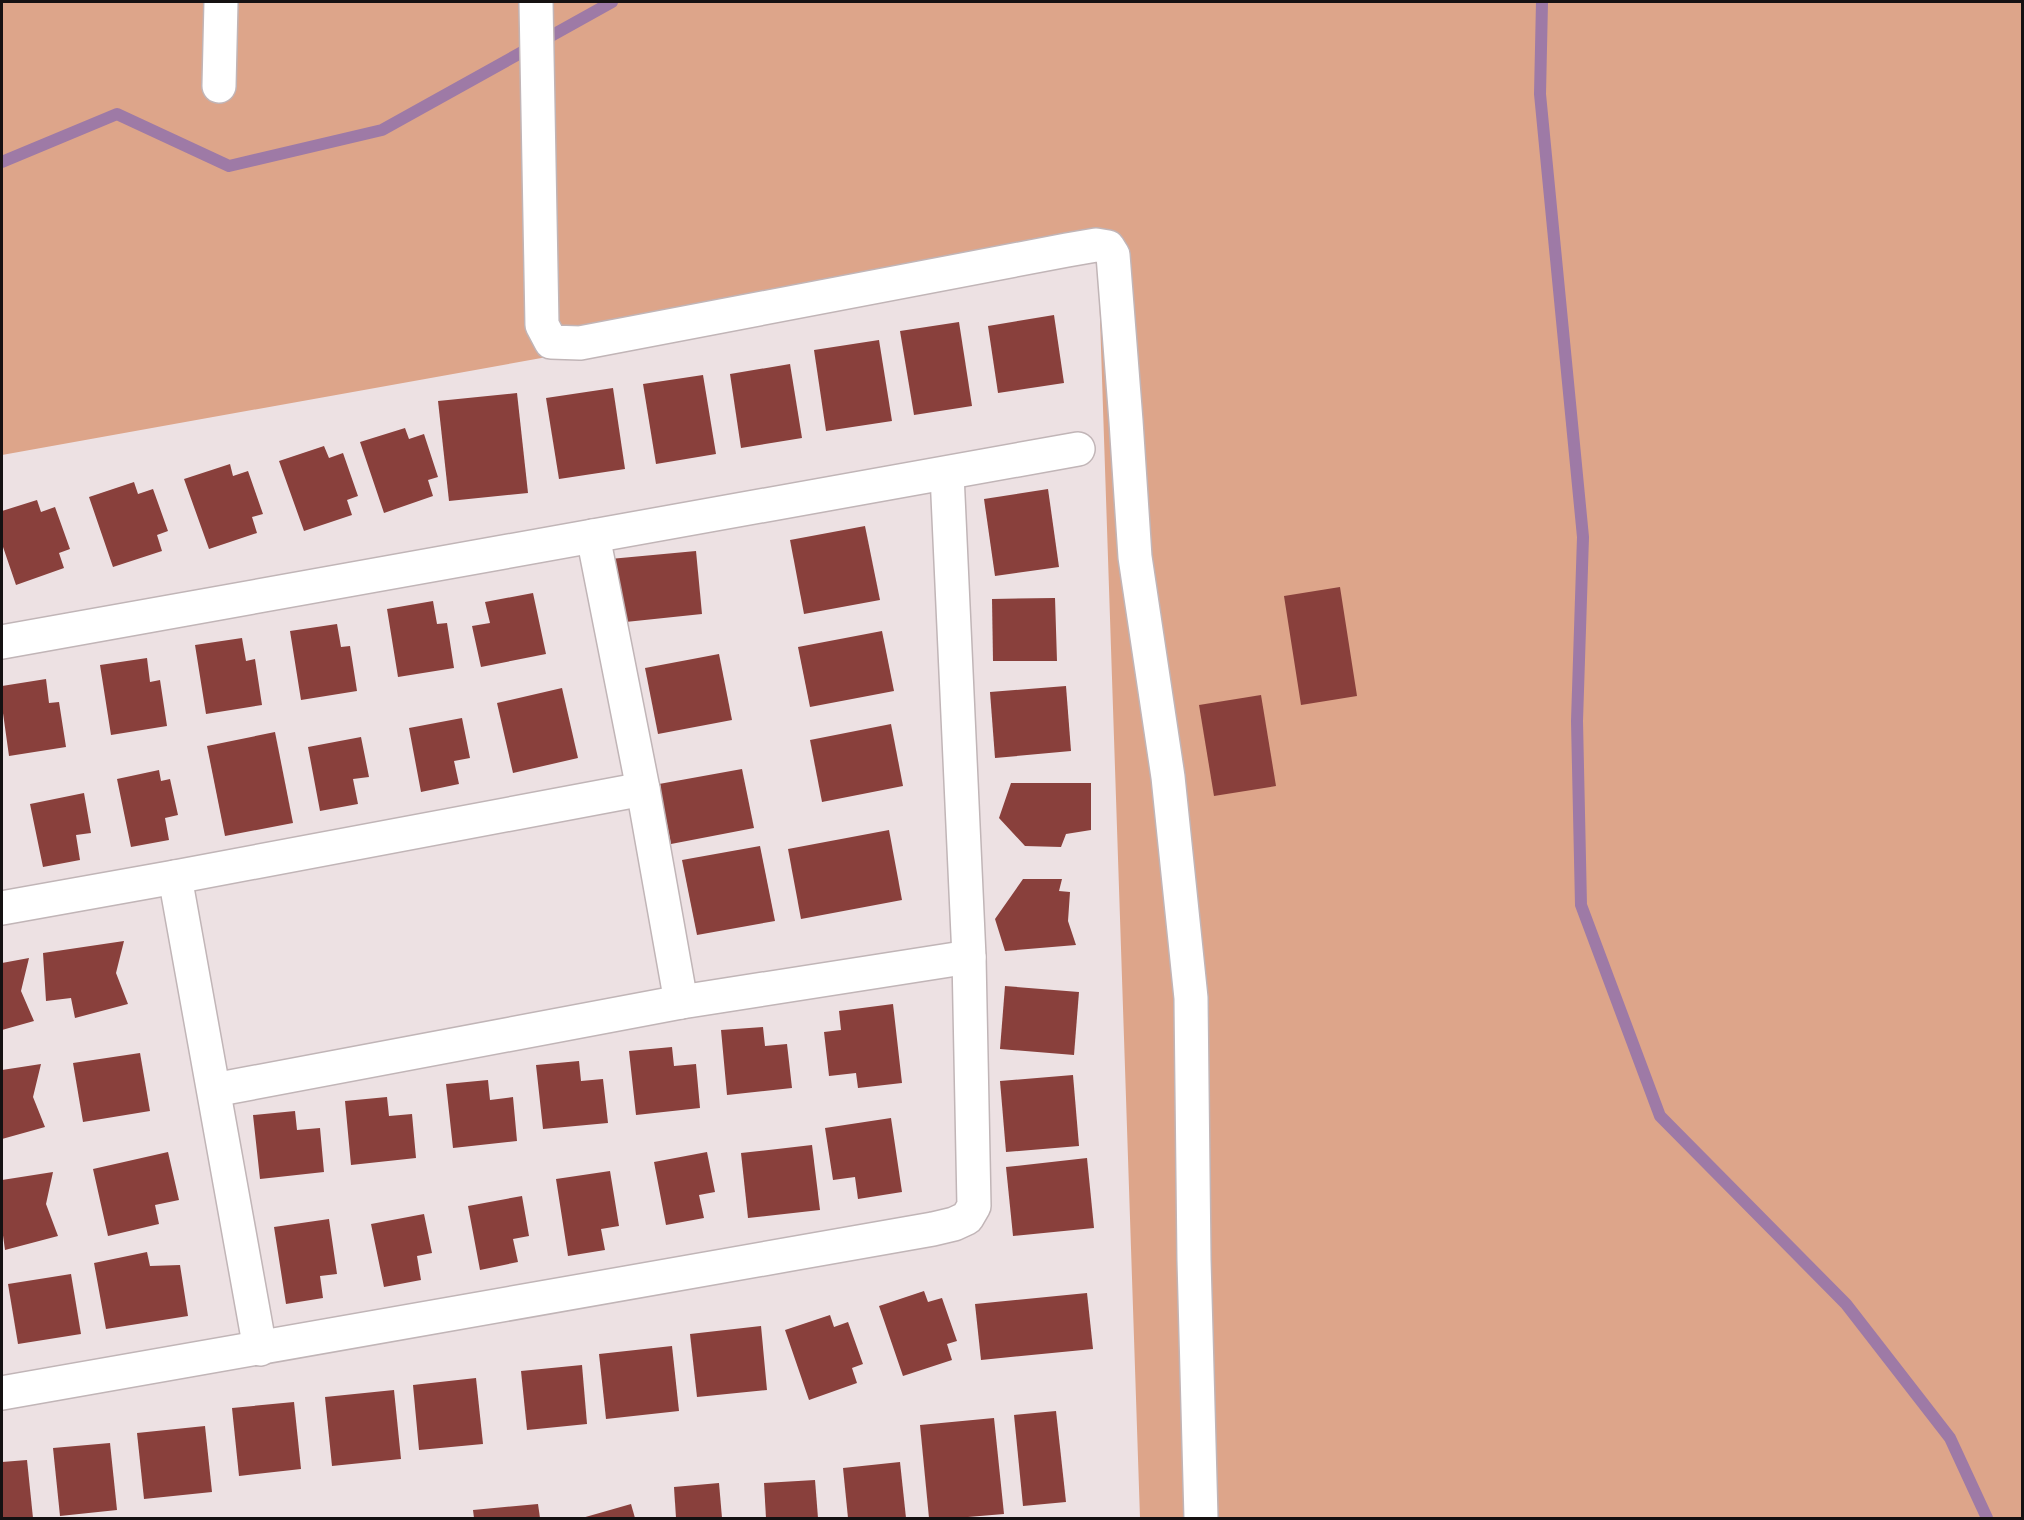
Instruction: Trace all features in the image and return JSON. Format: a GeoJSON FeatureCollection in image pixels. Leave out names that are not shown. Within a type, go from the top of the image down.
{"type":"FeatureCollection","features":[{"type":"Feature","properties":{"kind":"street"},"geometry":{"type":"LineString","coordinates":[[219,86],[221,2]]}},
{"type":"Feature","properties":{"kind":"street"},"geometry":{"type":"LineString","coordinates":[[536,14],[542,325],[551,342],[580,343],[1096,245],[1108,247],[1113,255],[1135,557],[1168,777],[1191,999],[1194,1260],[1201,1518]]}},
{"type":"Feature","properties":{"kind":"street"},"geometry":{"type":"LineString","coordinates":[[2,642],[1078,449]]}},
{"type":"Feature","properties":{"kind":"street"},"geometry":{"type":"LineString","coordinates":[[2,1393],[933,1229],[967,1218],[974,1206],[969,957],[947,474]]}},
{"type":"Feature","properties":{"kind":"street"},"geometry":{"type":"LineString","coordinates":[[593,536],[643,789],[681,1002]]}},
{"type":"Feature","properties":{"kind":"street"},"geometry":{"type":"LineString","coordinates":[[2,908],[643,789]]}},
{"type":"Feature","properties":{"kind":"street"},"geometry":{"type":"LineString","coordinates":[[175,877],[260,1349]]}},
{"type":"Feature","properties":{"kind":"street"},"geometry":{"type":"LineString","coordinates":[[214,1090],[681,1002],[969,957]]}},
{"type":"Feature","properties":{"kind":"shaded area"},"geometry":{"type":"Polygon","coordinates":[[[2,2],[2022,2],[2022,1518],[1140,1518],[1098,258],[2,455],[2,2]]]}},
{"type":"Feature","properties":{"kind":"building"},"geometry":{"type":"Polygon","coordinates":[[[1054,315],[1064,383],[998,393],[988,326],[1054,315]]]}},
{"type":"Feature","properties":{"kind":"building"},"geometry":{"type":"Polygon","coordinates":[[[959,322],[972,406],[914,415],[900,331],[959,322]]]}},
{"type":"Feature","properties":{"kind":"building"},"geometry":{"type":"Polygon","coordinates":[[[879,340],[892,421],[826,431],[814,350],[879,340]]]}},
{"type":"Feature","properties":{"kind":"building"},"geometry":{"type":"Polygon","coordinates":[[[790,364],[802,438],[741,448],[730,374],[790,364]]]}},
{"type":"Feature","properties":{"kind":"building"},"geometry":{"type":"Polygon","coordinates":[[[703,375],[716,454],[656,464],[643,384],[703,375]]]}},
{"type":"Feature","properties":{"kind":"building"},"geometry":{"type":"Polygon","coordinates":[[[613,388],[625,469],[559,479],[546,398],[613,388]]]}},
{"type":"Feature","properties":{"kind":"building"},"geometry":{"type":"Polygon","coordinates":[[[517,393],[528,493],[449,501],[438,401],[517,393]]]}},
{"type":"Feature","properties":{"kind":"building"},"geometry":{"type":"Polygon","coordinates":[[[405,428],[409,439],[424,434],[438,477],[428,480],[433,496],[384,513],[360,442],[405,428]]]}},
{"type":"Feature","properties":{"kind":"building"},"geometry":{"type":"Polygon","coordinates":[[[324,446],[329,458],[343,453],[358,496],[347,500],[352,515],[304,531],[279,461],[324,446]]]}},
{"type":"Feature","properties":{"kind":"building"},"geometry":{"type":"Polygon","coordinates":[[[230,464],[233,476],[248,471],[263,514],[252,517],[257,533],[209,549],[184,479],[230,464]]]}},
{"type":"Feature","properties":{"kind":"building"},"geometry":{"type":"Polygon","coordinates":[[[134,482],[138,494],[153,489],[168,531],[157,535],[162,551],[113,567],[89,497],[134,482]]]}},
{"type":"Feature","properties":{"kind":"building"},"geometry":{"type":"Polygon","coordinates":[[[1048,489],[1059,567],[995,576],[984,499],[1048,489]]]}},
{"type":"Feature","properties":{"kind":"building"},"geometry":{"type":"Polygon","coordinates":[[[37,500],[41,512],[55,507],[70,549],[59,553],[64,568],[16,585],[2,544],[2,511],[37,500]]]}},
{"type":"Feature","properties":{"kind":"building"},"geometry":{"type":"Polygon","coordinates":[[[865,526],[880,600],[804,614],[790,540],[865,526]]]}},
{"type":"Feature","properties":{"kind":"building"},"geometry":{"type":"Polygon","coordinates":[[[696,551],[702,614],[616,623],[610,559],[696,551]]]}},
{"type":"Feature","properties":{"kind":"building"},"geometry":{"type":"Polygon","coordinates":[[[1340,587],[1357,696],[1301,705],[1284,596],[1340,587]]]}},
{"type":"Feature","properties":{"kind":"building"},"geometry":{"type":"Polygon","coordinates":[[[533,593],[546,654],[481,667],[472,626],[490,623],[485,602],[533,593]]]}},
{"type":"Feature","properties":{"kind":"building"},"geometry":{"type":"Polygon","coordinates":[[[1055,598],[1057,661],[993,661],[992,599],[1055,598]]]}},
{"type":"Feature","properties":{"kind":"building"},"geometry":{"type":"Polygon","coordinates":[[[433,601],[437,624],[447,623],[454,668],[398,677],[387,609],[433,601]]]}},
{"type":"Feature","properties":{"kind":"building"},"geometry":{"type":"Polygon","coordinates":[[[337,624],[341,647],[350,646],[357,691],[301,700],[290,631],[337,624]]]}},
{"type":"Feature","properties":{"kind":"building"},"geometry":{"type":"Polygon","coordinates":[[[882,631],[894,691],[810,707],[798,647],[882,631]]]}},
{"type":"Feature","properties":{"kind":"building"},"geometry":{"type":"Polygon","coordinates":[[[242,638],[246,661],[255,659],[262,705],[206,714],[195,645],[242,638]]]}},
{"type":"Feature","properties":{"kind":"building"},"geometry":{"type":"Polygon","coordinates":[[[719,654],[732,720],[658,734],[645,668],[719,654]]]}},
{"type":"Feature","properties":{"kind":"building"},"geometry":{"type":"Polygon","coordinates":[[[147,658],[150,682],[160,680],[167,726],[111,735],[100,665],[147,658]]]}},
{"type":"Feature","properties":{"kind":"building"},"geometry":{"type":"Polygon","coordinates":[[[46,679],[49,703],[59,702],[66,747],[9,756],[2,706],[2,686],[46,679]]]}},
{"type":"Feature","properties":{"kind":"building"},"geometry":{"type":"Polygon","coordinates":[[[1066,686],[1071,751],[995,758],[990,692],[1066,686]]]}},
{"type":"Feature","properties":{"kind":"building"},"geometry":{"type":"Polygon","coordinates":[[[562,688],[578,758],[513,773],[497,703],[562,688]]]}},
{"type":"Feature","properties":{"kind":"building"},"geometry":{"type":"Polygon","coordinates":[[[1261,695],[1276,786],[1214,796],[1199,705],[1261,695]]]}},
{"type":"Feature","properties":{"kind":"building"},"geometry":{"type":"Polygon","coordinates":[[[462,718],[470,758],[454,761],[459,784],[421,792],[409,728],[462,718]]]}},
{"type":"Feature","properties":{"kind":"building"},"geometry":{"type":"Polygon","coordinates":[[[891,724],[903,786],[822,802],[810,740],[891,724]]]}},
{"type":"Feature","properties":{"kind":"building"},"geometry":{"type":"Polygon","coordinates":[[[275,732],[293,823],[225,836],[207,746],[275,732]]]}},
{"type":"Feature","properties":{"kind":"building"},"geometry":{"type":"Polygon","coordinates":[[[361,737],[369,777],[353,779],[358,804],[320,811],[308,747],[361,737]]]}},
{"type":"Feature","properties":{"kind":"building"},"geometry":{"type":"Polygon","coordinates":[[[742,769],[754,828],[671,844],[659,784],[742,769]]]}},
{"type":"Feature","properties":{"kind":"building"},"geometry":{"type":"Polygon","coordinates":[[[159,770],[161,781],[170,779],[178,815],[165,818],[169,840],[131,847],[117,779],[159,770]]]}},
{"type":"Feature","properties":{"kind":"building"},"geometry":{"type":"Polygon","coordinates":[[[1011,783],[1091,783],[1091,830],[1066,834],[1061,847],[1025,846],[999,818],[1011,783]]]}},
{"type":"Feature","properties":{"kind":"building"},"geometry":{"type":"Polygon","coordinates":[[[84,793],[91,833],[76,835],[80,860],[43,867],[30,804],[84,793]]]}},
{"type":"Feature","properties":{"kind":"building"},"geometry":{"type":"Polygon","coordinates":[[[889,830],[902,900],[801,919],[788,849],[889,830]]]}},
{"type":"Feature","properties":{"kind":"building"},"geometry":{"type":"Polygon","coordinates":[[[760,846],[775,921],[697,935],[682,860],[760,846]]]}},
{"type":"Feature","properties":{"kind":"building"},"geometry":{"type":"Polygon","coordinates":[[[1023,879],[1062,879],[1059,891],[1070,892],[1068,921],[1076,945],[1005,951],[995,919],[1023,879]]]}},
{"type":"Feature","properties":{"kind":"building"},"geometry":{"type":"Polygon","coordinates":[[[124,941],[116,973],[128,1004],[75,1018],[71,998],[46,1001],[43,953],[124,941]]]}},
{"type":"Feature","properties":{"kind":"building"},"geometry":{"type":"Polygon","coordinates":[[[29,958],[21,991],[34,1021],[2,1030],[2,963],[29,958]]]}},
{"type":"Feature","properties":{"kind":"building"},"geometry":{"type":"Polygon","coordinates":[[[1005,986],[1079,992],[1074,1055],[1000,1049],[1005,986]]]}},
{"type":"Feature","properties":{"kind":"building"},"geometry":{"type":"Polygon","coordinates":[[[893,1004],[902,1083],[858,1088],[856,1073],[829,1076],[824,1032],[841,1030],[839,1011],[893,1004]]]}},
{"type":"Feature","properties":{"kind":"building"},"geometry":{"type":"Polygon","coordinates":[[[763,1027],[765,1046],[787,1044],[792,1088],[727,1095],[721,1030],[763,1027]]]}},
{"type":"Feature","properties":{"kind":"building"},"geometry":{"type":"Polygon","coordinates":[[[672,1047],[674,1066],[696,1064],[700,1108],[636,1115],[629,1051],[672,1047]]]}},
{"type":"Feature","properties":{"kind":"building"},"geometry":{"type":"Polygon","coordinates":[[[140,1053],[150,1111],[83,1122],[73,1063],[140,1053]]]}},
{"type":"Feature","properties":{"kind":"building"},"geometry":{"type":"Polygon","coordinates":[[[579,1061],[581,1081],[603,1079],[608,1123],[543,1129],[536,1065],[579,1061]]]}},
{"type":"Feature","properties":{"kind":"building"},"geometry":{"type":"Polygon","coordinates":[[[41,1064],[33,1097],[45,1127],[2,1139],[2,1070],[41,1064]]]}},
{"type":"Feature","properties":{"kind":"building"},"geometry":{"type":"Polygon","coordinates":[[[1073,1075],[1079,1146],[1006,1152],[1000,1081],[1073,1075]]]}},
{"type":"Feature","properties":{"kind":"building"},"geometry":{"type":"Polygon","coordinates":[[[488,1080],[490,1100],[513,1097],[517,1141],[453,1148],[446,1084],[488,1080]]]}},
{"type":"Feature","properties":{"kind":"building"},"geometry":{"type":"Polygon","coordinates":[[[387,1097],[389,1116],[412,1114],[416,1158],[351,1165],[345,1101],[387,1097]]]}},
{"type":"Feature","properties":{"kind":"building"},"geometry":{"type":"Polygon","coordinates":[[[295,1111],[297,1130],[320,1128],[324,1172],[260,1179],[253,1115],[295,1111]]]}},
{"type":"Feature","properties":{"kind":"building"},"geometry":{"type":"Polygon","coordinates":[[[891,1118],[902,1192],[858,1199],[855,1177],[833,1180],[825,1128],[891,1118]]]}},
{"type":"Feature","properties":{"kind":"building"},"geometry":{"type":"Polygon","coordinates":[[[812,1145],[820,1210],[748,1218],[741,1153],[812,1145]]]}},
{"type":"Feature","properties":{"kind":"building"},"geometry":{"type":"Polygon","coordinates":[[[168,1152],[179,1200],[155,1205],[159,1224],[108,1236],[93,1169],[168,1152]]]}},
{"type":"Feature","properties":{"kind":"building"},"geometry":{"type":"Polygon","coordinates":[[[707,1152],[715,1192],[699,1195],[704,1218],[666,1225],[654,1162],[707,1152]]]}},
{"type":"Feature","properties":{"kind":"building"},"geometry":{"type":"Polygon","coordinates":[[[1087,1158],[1094,1228],[1013,1236],[1006,1167],[1087,1158]]]}},
{"type":"Feature","properties":{"kind":"building"},"geometry":{"type":"Polygon","coordinates":[[[610,1171],[619,1226],[601,1229],[605,1250],[568,1256],[556,1179],[610,1171]]]}},
{"type":"Feature","properties":{"kind":"building"},"geometry":{"type":"Polygon","coordinates":[[[53,1172],[46,1204],[58,1236],[5,1250],[2,1228],[2,1180],[53,1172]]]}},
{"type":"Feature","properties":{"kind":"building"},"geometry":{"type":"Polygon","coordinates":[[[522,1196],[529,1236],[513,1239],[518,1262],[480,1270],[468,1206],[522,1196]]]}},
{"type":"Feature","properties":{"kind":"building"},"geometry":{"type":"Polygon","coordinates":[[[424,1214],[432,1253],[417,1256],[421,1280],[384,1287],[371,1224],[424,1214]]]}},
{"type":"Feature","properties":{"kind":"building"},"geometry":{"type":"Polygon","coordinates":[[[329,1219],[337,1274],[320,1276],[323,1298],[286,1304],[274,1227],[329,1219]]]}},
{"type":"Feature","properties":{"kind":"building"},"geometry":{"type":"Polygon","coordinates":[[[147,1252],[150,1266],[180,1265],[188,1316],[106,1329],[94,1263],[147,1252]]]}},
{"type":"Feature","properties":{"kind":"building"},"geometry":{"type":"Polygon","coordinates":[[[71,1274],[81,1334],[18,1344],[8,1284],[71,1274]]]}},
{"type":"Feature","properties":{"kind":"building"},"geometry":{"type":"Polygon","coordinates":[[[924,1291],[928,1302],[942,1298],[957,1341],[947,1344],[952,1360],[903,1376],[879,1306],[924,1291]]]}},
{"type":"Feature","properties":{"kind":"building"},"geometry":{"type":"Polygon","coordinates":[[[1087,1293],[1093,1349],[981,1360],[975,1304],[1087,1293]]]}},
{"type":"Feature","properties":{"kind":"building"},"geometry":{"type":"Polygon","coordinates":[[[830,1315],[834,1327],[848,1322],[863,1364],[852,1368],[857,1383],[809,1400],[785,1330],[830,1315]]]}},
{"type":"Feature","properties":{"kind":"building"},"geometry":{"type":"Polygon","coordinates":[[[761,1326],[767,1390],[697,1397],[690,1334],[761,1326]]]}},
{"type":"Feature","properties":{"kind":"building"},"geometry":{"type":"Polygon","coordinates":[[[672,1346],[679,1411],[606,1419],[599,1354],[672,1346]]]}},
{"type":"Feature","properties":{"kind":"building"},"geometry":{"type":"Polygon","coordinates":[[[582,1365],[587,1424],[527,1430],[521,1371],[582,1365]]]}},
{"type":"Feature","properties":{"kind":"building"},"geometry":{"type":"Polygon","coordinates":[[[476,1378],[483,1444],[419,1450],[413,1385],[476,1378]]]}},
{"type":"Feature","properties":{"kind":"building"},"geometry":{"type":"Polygon","coordinates":[[[394,1390],[401,1459],[332,1466],[325,1397],[394,1390]]]}},
{"type":"Feature","properties":{"kind":"building"},"geometry":{"type":"Polygon","coordinates":[[[294,1402],[301,1469],[239,1476],[232,1408],[294,1402]]]}},
{"type":"Feature","properties":{"kind":"building"},"geometry":{"type":"Polygon","coordinates":[[[1056,1411],[1066,1502],[1023,1506],[1014,1415],[1056,1411]]]}},
{"type":"Feature","properties":{"kind":"building"},"geometry":{"type":"Polygon","coordinates":[[[994,1418],[1004,1514],[929,1518],[920,1425],[994,1418]]]}},
{"type":"Feature","properties":{"kind":"building"},"geometry":{"type":"Polygon","coordinates":[[[205,1426],[212,1492],[144,1499],[137,1433],[205,1426]]]}},
{"type":"Feature","properties":{"kind":"building"},"geometry":{"type":"Polygon","coordinates":[[[110,1443],[117,1510],[60,1516],[53,1448],[110,1443]]]}},
{"type":"Feature","properties":{"kind":"building"},"geometry":{"type":"Polygon","coordinates":[[[27,1460],[33,1518],[2,1518],[2,1462],[27,1460]]]}},
{"type":"Feature","properties":{"kind":"building"},"geometry":{"type":"Polygon","coordinates":[[[900,1462],[906,1518],[848,1518],[843,1468],[900,1462]]]}},
{"type":"Feature","properties":{"kind":"building"},"geometry":{"type":"Polygon","coordinates":[[[815,1480],[818,1518],[766,1518],[764,1483],[815,1480]]]}},
{"type":"Feature","properties":{"kind":"building"},"geometry":{"type":"Polygon","coordinates":[[[719,1483],[722,1518],[676,1518],[674,1487],[719,1483]]]}},
{"type":"Feature","properties":{"kind":"building"},"geometry":{"type":"Polygon","coordinates":[[[538,1504],[540,1518],[474,1518],[473,1510],[538,1504]]]}},
{"type":"Feature","properties":{"kind":"building"},"geometry":{"type":"Polygon","coordinates":[[[631,1504],[635,1518],[582,1518],[631,1504]]]}},
{"type":"Feature","properties":{"kind":"waterway"},"geometry":{"type":"LineString","coordinates":[[2,162],[117,114],[229,166],[382,130],[612,2]]}},
{"type":"Feature","properties":{"kind":"waterway"},"geometry":{"type":"LineString","coordinates":[[1542,2],[1540,94],[1583,537],[1577,721],[1581,905],[1660,1116],[1846,1304],[1950,1438],[1987,1518]]}}]}
